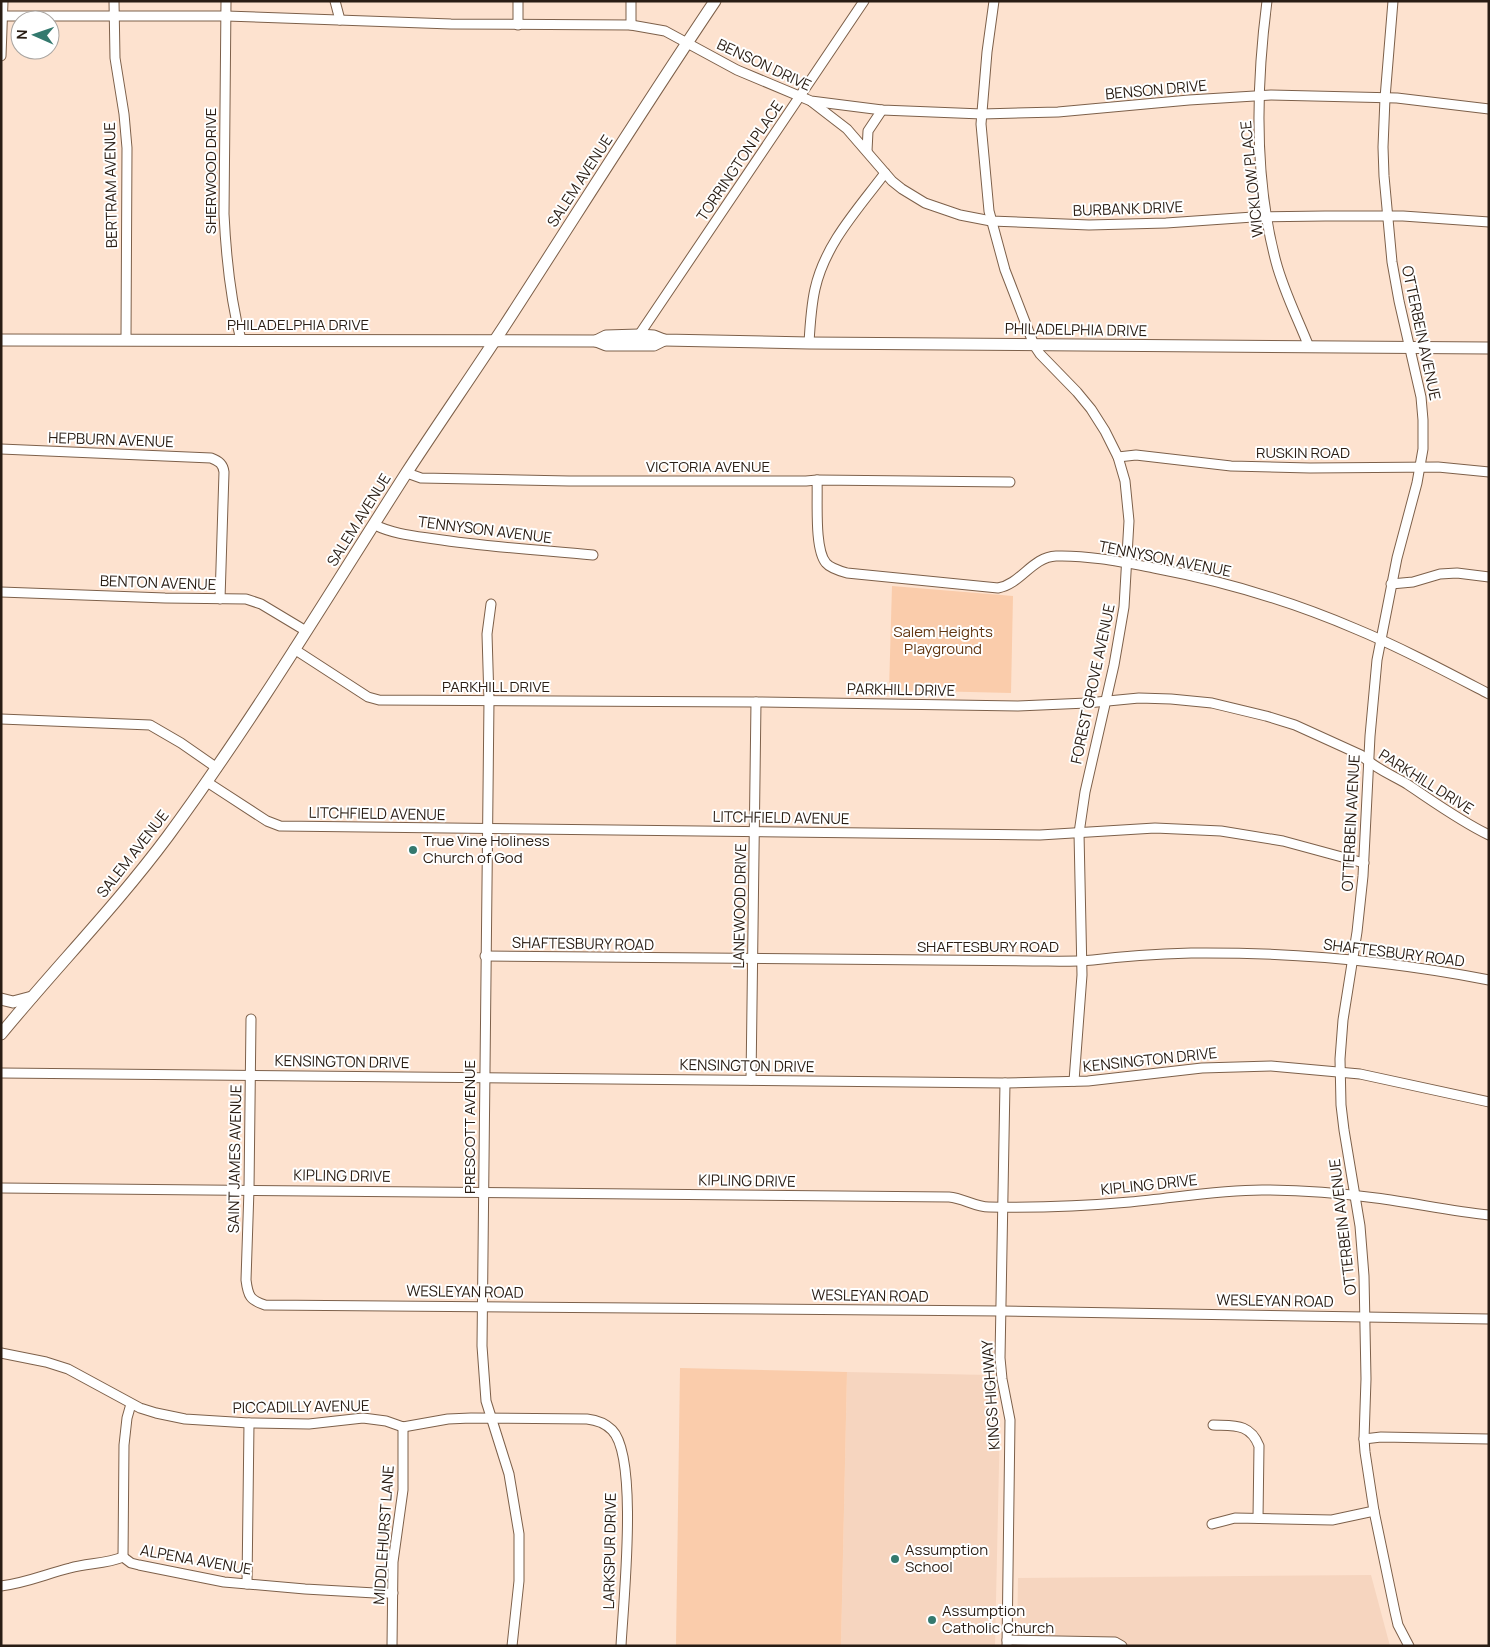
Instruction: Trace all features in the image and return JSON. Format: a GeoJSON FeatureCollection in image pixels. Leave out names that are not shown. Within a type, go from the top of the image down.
{"type":"FeatureCollection","features":[{"type":"Feature","properties":{"kind":"main road","name":"SALEM AVENUE"},"geometry":{"type":"LineString","coordinates":[[1,1034],[120,898],[217,768],[714,1]]}},
{"type":"Feature","properties":{"kind":"main road","name":"PHILADELPHIA DRIVE"},"geometry":{"type":"LineString","coordinates":[[596,341],[606,336],[639,335],[654,336],[664,340],[809,343],[1489,348]]}},
{"type":"Feature","properties":{"kind":"main road","name":"PHILADELPHIA DRIVE"},"geometry":{"type":"LineString","coordinates":[[1,340],[495,340],[596,341],[606,344],[654,345],[664,340]]}},
{"type":"Feature","properties":{"kind":"main road"},"geometry":{"type":"LineString","coordinates":[[1,999],[13,1002],[32,997]]}},
{"type":"Feature","properties":{"kind":"street"},"geometry":{"type":"LineString","coordinates":[[1,56],[3,1]]}},
{"type":"Feature","properties":{"kind":"street","name":"BERTRAM AVENUE"},"geometry":{"type":"LineString","coordinates":[[114,1],[114,58],[124,114],[127,148],[126,339]]}},
{"type":"Feature","properties":{"kind":"street","name":"SHERWOOD DRIVE"},"geometry":{"type":"LineString","coordinates":[[226,1],[225,233],[232,303],[241,340]]}},
{"type":"Feature","properties":{"kind":"street"},"geometry":{"type":"LineString","coordinates":[[335,1],[340,20]]}},
{"type":"Feature","properties":{"kind":"street"},"geometry":{"type":"LineString","coordinates":[[518,1],[518,25]]}},
{"type":"Feature","properties":{"kind":"street"},"geometry":{"type":"LineString","coordinates":[[631,1],[631,26]]}},
{"type":"Feature","properties":{"kind":"street","name":"TORRINGTON PLACE"},"geometry":{"type":"LineString","coordinates":[[639,335],[864,1]]}},
{"type":"Feature","properties":{"kind":"street","name":"FOREST GROVE AVENUE"},"geometry":{"type":"LineString","coordinates":[[994,1],[987,52],[982,114],[984,161],[991,220],[1005,270],[1034,345],[1040,354],[1091,409],[1105,431],[1118,457],[1128,500],[1129,531],[1124,607],[1114,665],[1085,792],[1079,833],[1082,960],[1074,1081]]}},
{"type":"Feature","properties":{"kind":"street","name":"WICKLOW PLACE"},"geometry":{"type":"LineString","coordinates":[[1268,1],[1259,96],[1260,157],[1273,248],[1281,279],[1309,347]]}},
{"type":"Feature","properties":{"kind":"street","name":"OTTERBEIN AVENUE"},"geometry":{"type":"LineString","coordinates":[[1393,1],[1383,147],[1392,262],[1418,377],[1423,412],[1423,450],[1396,558],[1375,677],[1364,863],[1357,932],[1343,1020],[1340,1071],[1344,1130],[1355,1195],[1364,1276],[1366,1316],[1364,1439],[1374,1511],[1394,1612],[1398,1625],[1409,1646]]}},
{"type":"Feature","properties":{"kind":"street","name":"BENSON DRIVE"},"geometry":{"type":"LineString","coordinates":[[2,16],[226,16],[518,25],[631,26],[665,31],[737,70],[811,101],[882,110],[982,114],[1058,112],[1259,96],[1385,98],[1489,109]]}},
{"type":"Feature","properties":{"kind":"street","name":"BURBANK DRIVE"},"geometry":{"type":"LineString","coordinates":[[811,101],[842,125],[902,189],[933,207],[960,215],[991,220],[1089,225],[1268,217],[1388,216],[1489,222]]}},
{"type":"Feature","properties":{"kind":"street"},"geometry":{"type":"LineString","coordinates":[[867,151],[868,131],[882,110]]}},
{"type":"Feature","properties":{"kind":"street"},"geometry":{"type":"LineString","coordinates":[[809,343],[811,310],[815,289],[824,261],[838,236],[885,173]]}},
{"type":"Feature","properties":{"kind":"street","name":"HEPBURN AVENUE"},"geometry":{"type":"LineString","coordinates":[[1,450],[211,458],[218,461],[223,466],[224,472],[220,599]]}},
{"type":"Feature","properties":{"kind":"street","name":"RUSKIN ROAD"},"geometry":{"type":"LineString","coordinates":[[1118,457],[1136,456],[1232,466],[1310,468],[1420,467],[1489,472]]}},
{"type":"Feature","properties":{"kind":"street","name":"VICTORIA AVENUE"},"geometry":{"type":"LineString","coordinates":[[407,473],[421,478],[560,481],[817,480],[1010,482]]}},
{"type":"Feature","properties":{"kind":"street","name":"TENNYSON AVENUE"},"geometry":{"type":"LineString","coordinates":[[817,480],[820,554],[827,564],[847,574],[998,588],[1010,584],[1038,562],[1050,556],[1095,558],[1198,576],[1240,587],[1312,611],[1381,640],[1489,694]]}},
{"type":"Feature","properties":{"kind":"street","name":"TENNYSON AVENUE"},"geometry":{"type":"LineString","coordinates":[[375,525],[382,529],[448,541],[593,555]]}},
{"type":"Feature","properties":{"kind":"street"},"geometry":{"type":"LineString","coordinates":[[1391,584],[1413,582],[1440,574],[1457,573],[1489,577]]}},
{"type":"Feature","properties":{"kind":"street","name":"BENTON AVENUE"},"geometry":{"type":"LineString","coordinates":[[1,592],[246,599],[261,604],[306,631]]}},
{"type":"Feature","properties":{"kind":"street","name":"PRESCOTT AVENUE"},"geometry":{"type":"LineString","coordinates":[[491,604],[487,634],[482,1346],[486,1401],[509,1474],[519,1534],[519,1581],[512,1646]]}},
{"type":"Feature","properties":{"kind":"street","name":"PARKHILL DRIVE"},"geometry":{"type":"LineString","coordinates":[[294,649],[374,699],[1018,706],[1138,698],[1212,703],[1243,709],[1285,722],[1361,755],[1369,763],[1402,781],[1452,815],[1489,835]]}},
{"type":"Feature","properties":{"kind":"street","name":"LANEWOOD DRIVE"},"geometry":{"type":"LineString","coordinates":[[750,1080],[756,702]]}},
{"type":"Feature","properties":{"kind":"street"},"geometry":{"type":"LineString","coordinates":[[1,719],[150,725],[181,743],[217,768]]}},
{"type":"Feature","properties":{"kind":"street","name":"LITCHFIELD AVENUE"},"geometry":{"type":"LineString","coordinates":[[207,782],[277,826],[1040,835],[1156,828],[1221,831],[1283,841],[1364,863]]}},
{"type":"Feature","properties":{"kind":"street","name":"SHAFTESBURY ROAD"},"geometry":{"type":"LineString","coordinates":[[485,956],[1082,960],[1190,954],[1280,955],[1352,960],[1489,980]]}},
{"type":"Feature","properties":{"kind":"street","name":"SAINT JAMES AVENUE"},"geometry":{"type":"LineString","coordinates":[[251,1019],[246,1280],[247,1290],[252,1299]]}},
{"type":"Feature","properties":{"kind":"street","name":"KENSINGTON DRIVE"},"geometry":{"type":"LineString","coordinates":[[1,1073],[1005,1083],[1074,1081],[1223,1067],[1271,1066],[1340,1071],[1386,1078],[1489,1102]]}},
{"type":"Feature","properties":{"kind":"street","name":"KINGS HIGHWAY"},"geometry":{"type":"LineString","coordinates":[[1005,1083],[1000,1358],[1010,1420],[1007,1643]]}},
{"type":"Feature","properties":{"kind":"street","name":"KIPLING DRIVE"},"geometry":{"type":"LineString","coordinates":[[1,1188],[949,1197],[966,1200],[981,1206],[1002,1207],[1095,1205],[1238,1191],[1306,1191],[1355,1195],[1489,1215]]}},
{"type":"Feature","properties":{"kind":"street","name":"WESLEYAN ROAD"},"geometry":{"type":"LineString","coordinates":[[252,1299],[265,1304],[1001,1311],[1489,1319]]}},
{"type":"Feature","properties":{"kind":"street","name":"PICCADILLY AVENUE"},"geometry":{"type":"LineString","coordinates":[[1,1353],[46,1362],[68,1369],[132,1404],[156,1413],[185,1419],[309,1424],[363,1418],[386,1421],[402,1426],[448,1419],[491,1417],[587,1419],[611,1429]]}},
{"type":"Feature","properties":{"kind":"street"},"geometry":{"type":"LineString","coordinates":[[123,1557],[124,1445],[127,1418],[132,1404]]}},
{"type":"Feature","properties":{"kind":"street"},"geometry":{"type":"LineString","coordinates":[[247,1584],[249,1423]]}},
{"type":"Feature","properties":{"kind":"street"},"geometry":{"type":"LineString","coordinates":[[1213,1425],[1241,1427],[1252,1433],[1257,1441],[1259,1446],[1258,1518]]}},
{"type":"Feature","properties":{"kind":"street","name":"MIDDLEHURST LANE"},"geometry":{"type":"LineString","coordinates":[[392,1646],[394,1562],[403,1490],[402,1426]]}},
{"type":"Feature","properties":{"kind":"street","name":"LARKSPUR DRIVE"},"geometry":{"type":"LineString","coordinates":[[611,1429],[618,1440],[621,1450],[626,1491],[627,1560],[621,1646]]}},
{"type":"Feature","properties":{"kind":"street"},"geometry":{"type":"LineString","coordinates":[[1364,1439],[1381,1437],[1489,1439]]}},
{"type":"Feature","properties":{"kind":"street"},"geometry":{"type":"LineString","coordinates":[[1212,1524],[1228,1519],[1326,1520],[1345,1518],[1374,1511]]}},
{"type":"Feature","properties":{"kind":"street","name":"ALPENA AVENUE"},"geometry":{"type":"LineString","coordinates":[[1,1586],[21,1584],[69,1568],[112,1561],[123,1557],[131,1563],[139,1565],[224,1582],[375,1593],[392,1592]]}},
{"type":"Feature","properties":{"kind":"street"},"geometry":{"type":"LineString","coordinates":[[1007,1643],[1115,1642],[1121,1646]]}},
{"type":"Feature","properties":{"kind":"shaded area"},"geometry":{"type":"Polygon","coordinates":[[[847,1372],[989,1375],[1000,1420],[995,1646],[841,1646],[847,1372]]]}},
{"type":"Feature","properties":{"kind":"shaded area"},"geometry":{"type":"Polygon","coordinates":[[[1371,1575],[1390,1646],[1017,1646],[1018,1578],[1371,1575]]]}},
{"type":"Feature","properties":{"kind":"green space","name":"Salem Heights Playground"},"geometry":{"type":"Polygon","coordinates":[[[892,586],[1013,596],[1011,693],[889,690],[892,586]]]}},
{"type":"Feature","properties":{"kind":"green space"},"geometry":{"type":"Polygon","coordinates":[[[680,1368],[847,1372],[841,1646],[676,1646],[680,1368]]]}},
{"type":"Feature","properties":{"kind":"place","name":"True Vine Holiness Church of God"},"geometry":{"type":"Point","coordinates":[413,850]}},
{"type":"Feature","properties":{"kind":"place","name":"Assumption School"},"geometry":{"type":"Point","coordinates":[895,1559]}},
{"type":"Feature","properties":{"kind":"place","name":"Assumption Catholic Church"},"geometry":{"type":"Point","coordinates":[932,1620]}}]}
